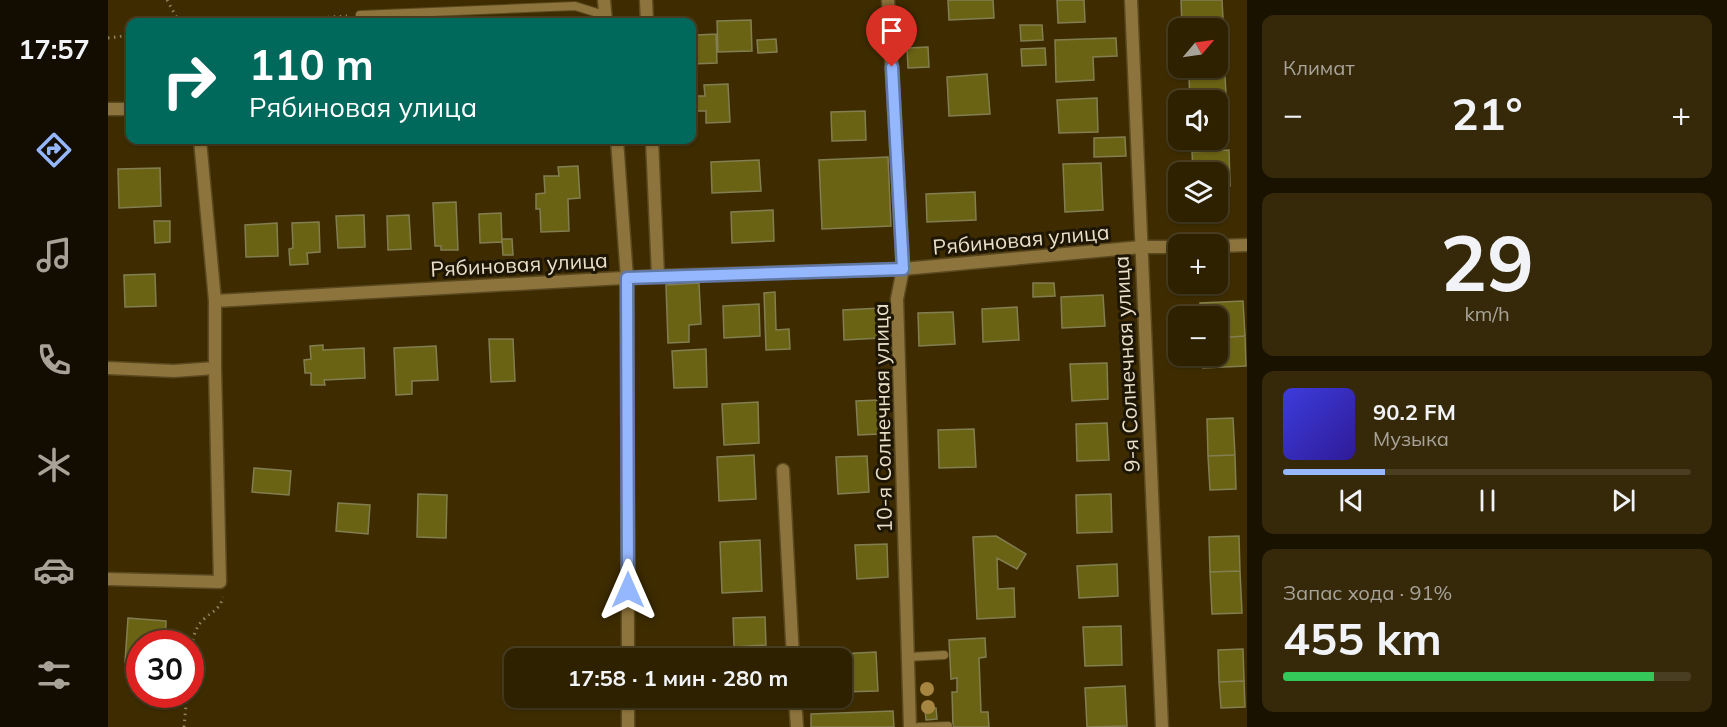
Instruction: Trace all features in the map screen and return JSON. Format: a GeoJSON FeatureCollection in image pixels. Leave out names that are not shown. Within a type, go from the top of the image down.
{"type":"FeatureCollection","features":[{"type":"Feature","properties":{"kind":"street"},"geometry":{"type":"LineString","coordinates":[[604,0],[605,18]]}},
{"type":"Feature","properties":{"kind":"street"},"geometry":{"type":"LineString","coordinates":[[646,0],[647,18]]}},
{"type":"Feature","properties":{"kind":"street","name":"10-я Солнечная улица"},"geometry":{"type":"LineString","coordinates":[[888,0],[903,269],[897,299],[910,727]]}},
{"type":"Feature","properties":{"kind":"street","name":"9-я Солнечная улица"},"geometry":{"type":"LineString","coordinates":[[1131,0],[1162,727]]}},
{"type":"Feature","properties":{"kind":"street"},"geometry":{"type":"LineString","coordinates":[[108,109],[126,110]]}},
{"type":"Feature","properties":{"kind":"street"},"geometry":{"type":"LineString","coordinates":[[108,579],[220,582],[215,301],[200,144]]}},
{"type":"Feature","properties":{"kind":"street"},"geometry":{"type":"LineString","coordinates":[[617,144],[627,278],[628,648]]}},
{"type":"Feature","properties":{"kind":"street"},"geometry":{"type":"LineString","coordinates":[[652,144],[658,276]]}},
{"type":"Feature","properties":{"kind":"street"},"geometry":{"type":"LineString","coordinates":[[1228,246],[1247,245]]}},
{"type":"Feature","properties":{"kind":"street","name":"Рябиновая улица"},"geometry":{"type":"LineString","coordinates":[[215,301],[658,276],[903,269],[1168,247]]}},
{"type":"Feature","properties":{"kind":"street"},"geometry":{"type":"LineString","coordinates":[[108,368],[174,371],[215,368]]}},
{"type":"Feature","properties":{"kind":"street"},"geometry":{"type":"LineString","coordinates":[[783,470],[792,648]]}},
{"type":"Feature","properties":{"kind":"street"},"geometry":{"type":"LineString","coordinates":[[628,708],[628,727]]}},
{"type":"Feature","properties":{"kind":"street"},"geometry":{"type":"LineString","coordinates":[[796,708],[797,727]]}},
{"type":"Feature","properties":{"kind":"lane"},"geometry":{"type":"LineString","coordinates":[[360,15],[574,6],[603,18]]}},
{"type":"Feature","properties":{"kind":"lane"},"geometry":{"type":"LineString","coordinates":[[908,657],[944,655]]}},
{"type":"Feature","properties":{"kind":"lane"},"geometry":{"type":"LineString","coordinates":[[919,727],[948,726]]}},
{"type":"Feature","properties":{"kind":"path"},"geometry":{"type":"LineString","coordinates":[[167,0],[177,18]]}},
{"type":"Feature","properties":{"kind":"path"},"geometry":{"type":"LineString","coordinates":[[315,18],[360,15]]}},
{"type":"Feature","properties":{"kind":"path"},"geometry":{"type":"LineString","coordinates":[[108,38],[126,36]]}},
{"type":"Feature","properties":{"kind":"path"},"geometry":{"type":"LineString","coordinates":[[197,630],[203,620],[217,610],[223,599],[220,582]]}},
{"type":"Feature","properties":{"kind":"path"},"geometry":{"type":"LineString","coordinates":[[184,727],[186,708]]}},
{"type":"Feature","properties":{"kind":"building"},"geometry":{"type":"Polygon","coordinates":[[[948,0],[993,0],[994,18],[949,20],[948,0]]]}},
{"type":"Feature","properties":{"kind":"building"},"geometry":{"type":"Polygon","coordinates":[[[1057,0],[1084,0],[1085,22],[1058,23],[1057,0]]]}},
{"type":"Feature","properties":{"kind":"building"},"geometry":{"type":"Polygon","coordinates":[[[1181,0],[1222,0],[1223,18],[1182,18],[1181,0]]]}},
{"type":"Feature","properties":{"kind":"building"},"geometry":{"type":"Polygon","coordinates":[[[751,20],[752,51],[718,52],[717,21],[751,20]]]}},
{"type":"Feature","properties":{"kind":"building"},"geometry":{"type":"Polygon","coordinates":[[[1020,25],[1042,25],[1043,40],[1021,41],[1020,25]]]}},
{"type":"Feature","properties":{"kind":"building"},"geometry":{"type":"Polygon","coordinates":[[[716,34],[717,63],[696,64],[697,35],[716,34]]]}},
{"type":"Feature","properties":{"kind":"building"},"geometry":{"type":"Polygon","coordinates":[[[1116,38],[1117,56],[1093,57],[1094,80],[1056,82],[1055,40],[1116,38]]]}},
{"type":"Feature","properties":{"kind":"building"},"geometry":{"type":"Polygon","coordinates":[[[776,39],[777,52],[758,53],[757,40],[776,39]]]}},
{"type":"Feature","properties":{"kind":"building"},"geometry":{"type":"Polygon","coordinates":[[[928,47],[929,67],[908,68],[907,48],[928,47]]]}},
{"type":"Feature","properties":{"kind":"building"},"geometry":{"type":"Polygon","coordinates":[[[1045,48],[1046,65],[1022,66],[1021,49],[1045,48]]]}},
{"type":"Feature","properties":{"kind":"building"},"geometry":{"type":"Polygon","coordinates":[[[987,74],[990,114],[949,116],[947,77],[987,74]]]}},
{"type":"Feature","properties":{"kind":"building"},"geometry":{"type":"Polygon","coordinates":[[[1189,78],[1225,78],[1226,90],[1190,90],[1189,78]]]}},
{"type":"Feature","properties":{"kind":"building"},"geometry":{"type":"Polygon","coordinates":[[[728,84],[730,122],[706,123],[706,111],[696,111],[696,96],[705,96],[704,85],[728,84]]]}},
{"type":"Feature","properties":{"kind":"building"},"geometry":{"type":"Polygon","coordinates":[[[1097,98],[1098,132],[1059,133],[1057,100],[1097,98]]]}},
{"type":"Feature","properties":{"kind":"building"},"geometry":{"type":"Polygon","coordinates":[[[865,111],[866,140],[832,141],[831,112],[865,111]]]}},
{"type":"Feature","properties":{"kind":"building"},"geometry":{"type":"Polygon","coordinates":[[[1125,137],[1126,156],[1094,157],[1094,138],[1125,137]]]}},
{"type":"Feature","properties":{"kind":"building"},"geometry":{"type":"Polygon","coordinates":[[[1229,150],[1230,186],[1228,186],[1228,162],[1192,162],[1192,152],[1229,150]]]}},
{"type":"Feature","properties":{"kind":"building"},"geometry":{"type":"Polygon","coordinates":[[[888,157],[891,226],[822,229],[819,160],[888,157]]]}},
{"type":"Feature","properties":{"kind":"building"},"geometry":{"type":"Polygon","coordinates":[[[759,160],[761,191],[712,193],[711,162],[759,160]]]}},
{"type":"Feature","properties":{"kind":"building"},"geometry":{"type":"Polygon","coordinates":[[[1101,163],[1103,210],[1065,212],[1063,164],[1101,163]]]}},
{"type":"Feature","properties":{"kind":"building"},"geometry":{"type":"Polygon","coordinates":[[[578,166],[580,198],[568,199],[569,231],[541,232],[540,209],[536,209],[536,194],[545,193],[544,176],[559,176],[558,167],[578,166]]]}},
{"type":"Feature","properties":{"kind":"building"},"geometry":{"type":"Polygon","coordinates":[[[160,168],[161,206],[119,208],[118,169],[160,168]]]}},
{"type":"Feature","properties":{"kind":"building"},"geometry":{"type":"Polygon","coordinates":[[[975,192],[976,220],[927,222],[926,194],[975,192]]]}},
{"type":"Feature","properties":{"kind":"building"},"geometry":{"type":"Polygon","coordinates":[[[456,202],[458,250],[441,250],[441,246],[435,246],[433,203],[456,202]]]}},
{"type":"Feature","properties":{"kind":"building"},"geometry":{"type":"Polygon","coordinates":[[[773,210],[774,241],[732,243],[731,212],[773,210]]]}},
{"type":"Feature","properties":{"kind":"building"},"geometry":{"type":"Polygon","coordinates":[[[501,213],[502,242],[480,243],[479,214],[501,213]]]}},
{"type":"Feature","properties":{"kind":"building"},"geometry":{"type":"Polygon","coordinates":[[[364,215],[365,247],[338,248],[336,216],[364,215]]]}},
{"type":"Feature","properties":{"kind":"building"},"geometry":{"type":"Polygon","coordinates":[[[409,215],[411,249],[388,250],[387,216],[409,215]]]}},
{"type":"Feature","properties":{"kind":"building"},"geometry":{"type":"Polygon","coordinates":[[[154,221],[170,221],[170,242],[155,243],[154,221]]]}},
{"type":"Feature","properties":{"kind":"building"},"geometry":{"type":"Polygon","coordinates":[[[319,222],[320,252],[307,253],[308,264],[290,265],[289,249],[293,248],[292,223],[319,222]]]}},
{"type":"Feature","properties":{"kind":"building"},"geometry":{"type":"Polygon","coordinates":[[[277,223],[278,256],[246,257],[245,225],[277,223]]]}},
{"type":"Feature","properties":{"kind":"building"},"geometry":{"type":"Polygon","coordinates":[[[502,239],[512,239],[513,255],[503,255],[502,239]]]}},
{"type":"Feature","properties":{"kind":"building"},"geometry":{"type":"Polygon","coordinates":[[[155,274],[156,306],[125,307],[124,275],[155,274]]]}},
{"type":"Feature","properties":{"kind":"building"},"geometry":{"type":"Polygon","coordinates":[[[699,283],[701,324],[689,325],[689,342],[668,343],[666,285],[699,283]]]}},
{"type":"Feature","properties":{"kind":"building"},"geometry":{"type":"Polygon","coordinates":[[[1033,283],[1054,283],[1055,296],[1033,297],[1033,283]]]}},
{"type":"Feature","properties":{"kind":"building"},"geometry":{"type":"Polygon","coordinates":[[[775,292],[776,330],[789,329],[790,349],[766,350],[764,293],[775,292]]]}},
{"type":"Feature","properties":{"kind":"building"},"geometry":{"type":"Polygon","coordinates":[[[1103,295],[1105,326],[1062,328],[1061,297],[1103,295]]]}},
{"type":"Feature","properties":{"kind":"building"},"geometry":{"type":"Polygon","coordinates":[[[1243,301],[1245,336],[1228,337],[1228,306],[1200,306],[1200,303],[1243,301]]]}},
{"type":"Feature","properties":{"kind":"building"},"geometry":{"type":"Polygon","coordinates":[[[759,304],[760,336],[724,338],[723,306],[759,304]]]}},
{"type":"Feature","properties":{"kind":"building"},"geometry":{"type":"Polygon","coordinates":[[[1017,307],[1019,340],[983,342],[982,309],[1017,307]]]}},
{"type":"Feature","properties":{"kind":"building"},"geometry":{"type":"Polygon","coordinates":[[[880,308],[881,338],[844,340],[843,310],[880,308]]]}},
{"type":"Feature","properties":{"kind":"building"},"geometry":{"type":"Polygon","coordinates":[[[953,312],[955,344],[919,346],[918,313],[953,312]]]}},
{"type":"Feature","properties":{"kind":"building"},"geometry":{"type":"Polygon","coordinates":[[[1245,336],[1246,366],[1203,368],[1203,366],[1228,366],[1228,337],[1245,336]]]}},
{"type":"Feature","properties":{"kind":"building"},"geometry":{"type":"Polygon","coordinates":[[[489,339],[513,339],[515,381],[491,382],[489,339]]]}},
{"type":"Feature","properties":{"kind":"building"},"geometry":{"type":"Polygon","coordinates":[[[323,345],[323,350],[364,348],[365,378],[324,380],[325,385],[311,385],[311,373],[305,373],[304,360],[311,359],[310,346],[323,345]]]}},
{"type":"Feature","properties":{"kind":"building"},"geometry":{"type":"Polygon","coordinates":[[[436,346],[438,380],[412,381],[412,394],[396,395],[394,348],[436,346]]]}},
{"type":"Feature","properties":{"kind":"building"},"geometry":{"type":"Polygon","coordinates":[[[706,349],[707,387],[674,388],[672,351],[706,349]]]}},
{"type":"Feature","properties":{"kind":"building"},"geometry":{"type":"Polygon","coordinates":[[[1107,363],[1108,399],[1072,401],[1070,364],[1107,363]]]}},
{"type":"Feature","properties":{"kind":"building"},"geometry":{"type":"Polygon","coordinates":[[[879,400],[880,434],[858,435],[856,401],[879,400]]]}},
{"type":"Feature","properties":{"kind":"building"},"geometry":{"type":"Polygon","coordinates":[[[758,402],[759,443],[724,445],[722,404],[758,402]]]}},
{"type":"Feature","properties":{"kind":"building"},"geometry":{"type":"Polygon","coordinates":[[[1233,418],[1235,455],[1208,456],[1207,419],[1233,418]]]}},
{"type":"Feature","properties":{"kind":"building"},"geometry":{"type":"Polygon","coordinates":[[[1107,423],[1109,460],[1077,461],[1076,424],[1107,423]]]}},
{"type":"Feature","properties":{"kind":"building"},"geometry":{"type":"Polygon","coordinates":[[[974,429],[976,467],[939,468],[938,430],[974,429]]]}},
{"type":"Feature","properties":{"kind":"building"},"geometry":{"type":"Polygon","coordinates":[[[754,455],[756,499],[719,501],[717,457],[754,455]]]}},
{"type":"Feature","properties":{"kind":"building"},"geometry":{"type":"Polygon","coordinates":[[[1235,455],[1236,489],[1210,490],[1208,456],[1235,455]]]}},
{"type":"Feature","properties":{"kind":"building"},"geometry":{"type":"Polygon","coordinates":[[[867,456],[869,492],[838,494],[836,457],[867,456]]]}},
{"type":"Feature","properties":{"kind":"building"},"geometry":{"type":"Polygon","coordinates":[[[254,468],[291,471],[289,495],[252,492],[254,468]]]}},
{"type":"Feature","properties":{"kind":"building"},"geometry":{"type":"Polygon","coordinates":[[[418,494],[447,495],[446,538],[417,537],[418,494]]]}},
{"type":"Feature","properties":{"kind":"building"},"geometry":{"type":"Polygon","coordinates":[[[1111,494],[1112,532],[1077,533],[1076,495],[1111,494]]]}},
{"type":"Feature","properties":{"kind":"building"},"geometry":{"type":"Polygon","coordinates":[[[338,503],[370,505],[368,534],[336,531],[338,503]]]}},
{"type":"Feature","properties":{"kind":"building"},"geometry":{"type":"Polygon","coordinates":[[[996,536],[1026,554],[1017,569],[997,558],[998,589],[1014,588],[1015,617],[977,619],[973,537],[996,536]]]}},
{"type":"Feature","properties":{"kind":"building"},"geometry":{"type":"Polygon","coordinates":[[[1239,536],[1240,571],[1210,572],[1209,537],[1239,536]]]}},
{"type":"Feature","properties":{"kind":"building"},"geometry":{"type":"Polygon","coordinates":[[[760,540],[762,591],[722,593],[720,542],[760,540]]]}},
{"type":"Feature","properties":{"kind":"building"},"geometry":{"type":"Polygon","coordinates":[[[887,544],[888,577],[857,579],[855,545],[887,544]]]}},
{"type":"Feature","properties":{"kind":"building"},"geometry":{"type":"Polygon","coordinates":[[[1117,564],[1118,596],[1079,598],[1077,566],[1117,564]]]}},
{"type":"Feature","properties":{"kind":"building"},"geometry":{"type":"Polygon","coordinates":[[[1240,571],[1242,613],[1212,614],[1210,572],[1240,571]]]}},
{"type":"Feature","properties":{"kind":"building"},"geometry":{"type":"Polygon","coordinates":[[[765,617],[766,645],[734,647],[733,618],[765,617]]]}},
{"type":"Feature","properties":{"kind":"building"},"geometry":{"type":"Polygon","coordinates":[[[128,618],[166,621],[166,630],[127,630],[128,618]]]}},
{"type":"Feature","properties":{"kind":"building"},"geometry":{"type":"Polygon","coordinates":[[[1121,626],[1122,665],[1085,666],[1083,627],[1121,626]]]}},
{"type":"Feature","properties":{"kind":"building"},"geometry":{"type":"Polygon","coordinates":[[[985,638],[986,657],[979,658],[981,712],[988,712],[989,727],[953,727],[952,692],[957,692],[957,678],[951,679],[949,640],[985,638]]]}},
{"type":"Feature","properties":{"kind":"building"},"geometry":{"type":"Polygon","coordinates":[[[1243,649],[1244,681],[1219,682],[1218,650],[1243,649]]]}},
{"type":"Feature","properties":{"kind":"building"},"geometry":{"type":"Polygon","coordinates":[[[876,652],[878,691],[852,692],[852,653],[876,652]]]}},
{"type":"Feature","properties":{"kind":"building"},"geometry":{"type":"Polygon","coordinates":[[[1244,681],[1245,707],[1221,708],[1219,682],[1244,681]]]}},
{"type":"Feature","properties":{"kind":"building"},"geometry":{"type":"Polygon","coordinates":[[[1125,686],[1127,726],[1087,727],[1085,688],[1125,686]]]}},
{"type":"Feature","properties":{"kind":"building"},"geometry":{"type":"Polygon","coordinates":[[[936,708],[937,719],[926,720],[925,709],[936,708]]]}},
{"type":"Feature","properties":{"kind":"building"},"geometry":{"type":"Polygon","coordinates":[[[893,711],[894,727],[811,727],[811,714],[893,711]]]}},
{"type":"Feature","properties":{"kind":"route"},"geometry":{"type":"LineString","coordinates":[[628,590],[627,278],[903,269],[892,67]]}}]}
